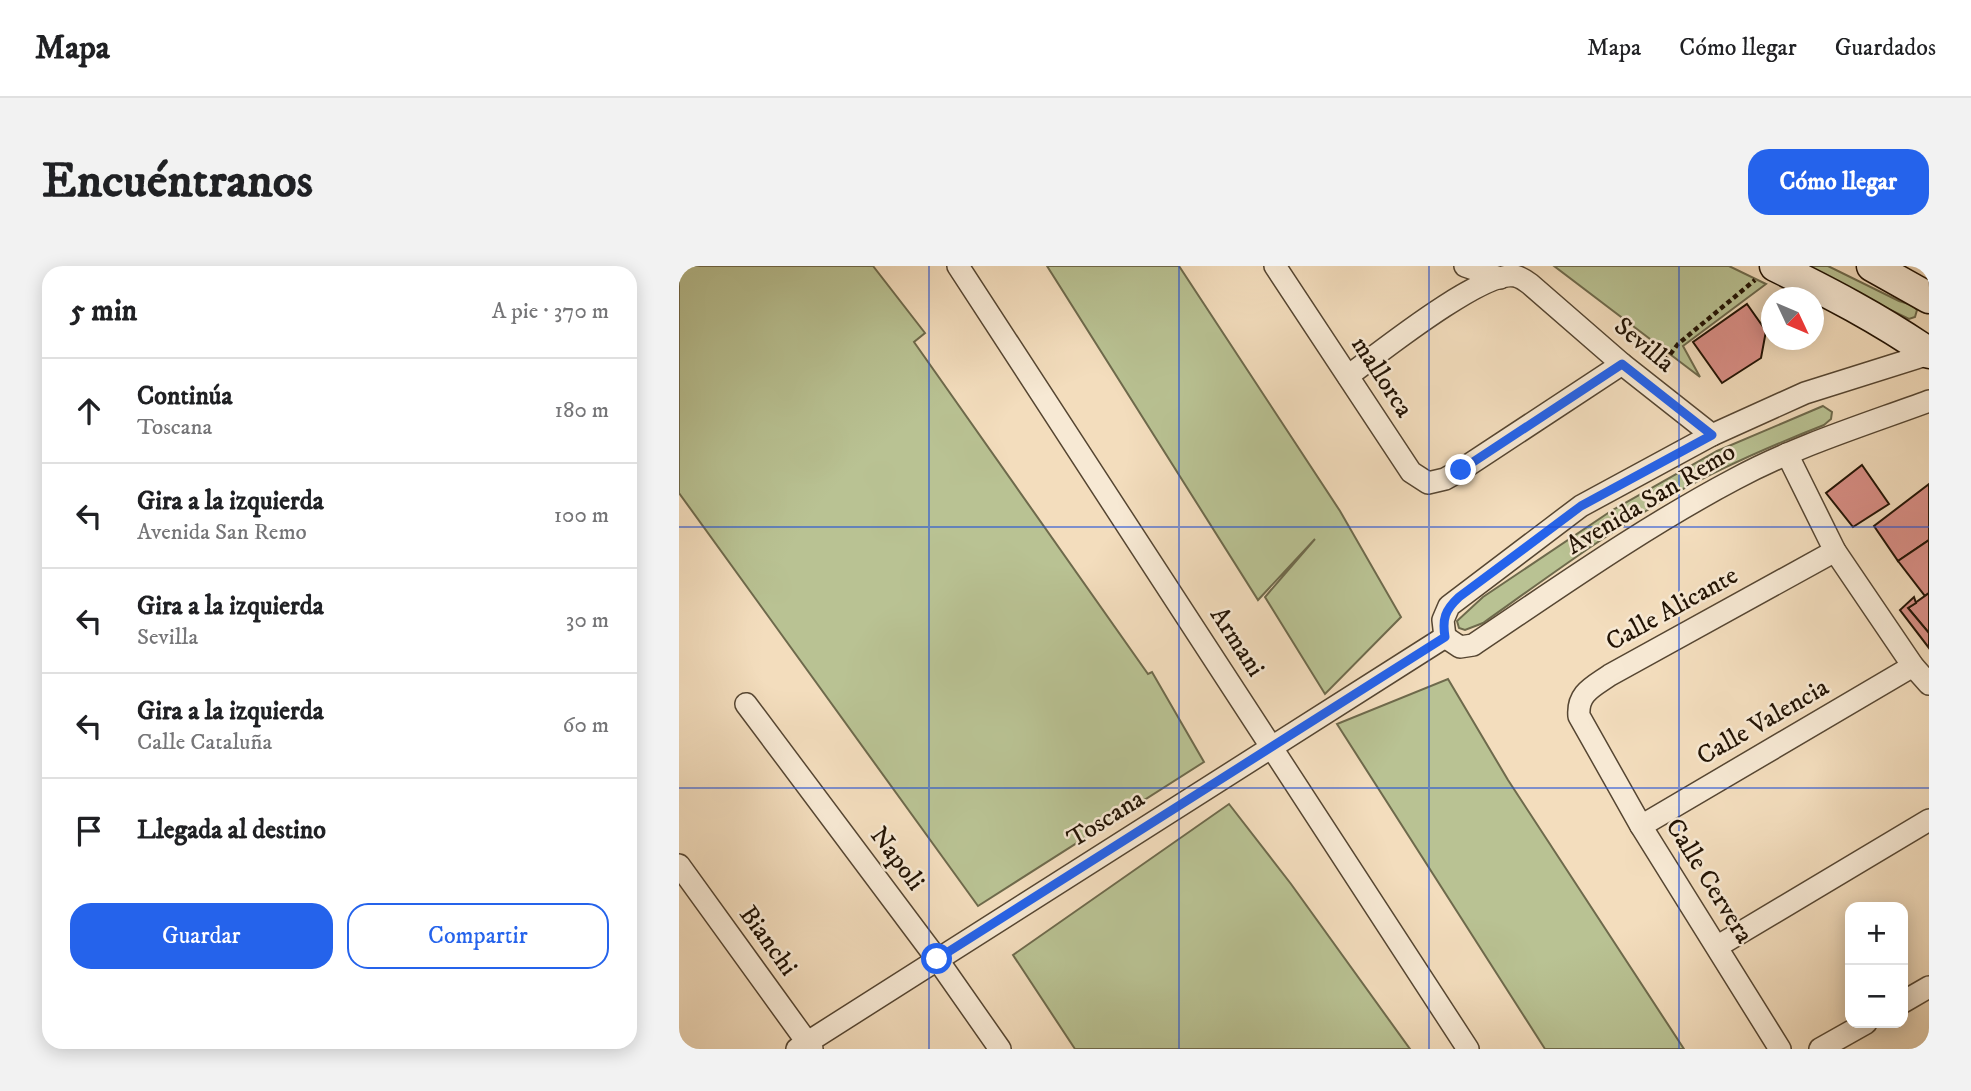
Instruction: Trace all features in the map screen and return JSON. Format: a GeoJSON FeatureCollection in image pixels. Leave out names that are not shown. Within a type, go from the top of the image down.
{"type":"FeatureCollection","features":[{"type":"Feature","properties":{"kind":"street","name":"Armani"},"geometry":{"type":"LineString","coordinates":[[958,266],[1468,1049]]}},
{"type":"Feature","properties":{"kind":"street","name":"mallorca"},"geometry":{"type":"LineString","coordinates":[[1275,266],[1411,472],[1428,483],[1445,479],[1461,470],[1622,364]]}},
{"type":"Feature","properties":{"kind":"street"},"geometry":{"type":"LineString","coordinates":[[1452,266],[1469,290]]}},
{"type":"Feature","properties":{"kind":"street","name":"Sevilla"},"geometry":{"type":"LineString","coordinates":[[1465,266],[1500,278],[1515,276],[1530,284],[1622,364],[1712,435]]}},
{"type":"Feature","properties":{"kind":"street"},"geometry":{"type":"LineString","coordinates":[[1872,266],[1929,298]]}},
{"type":"Feature","properties":{"kind":"street"},"geometry":{"type":"LineString","coordinates":[[1765,273],[1840,298],[1898,331],[1929,354]]}},
{"type":"Feature","properties":{"kind":"street"},"geometry":{"type":"LineString","coordinates":[[1348,376],[1469,290],[1500,278]]}},
{"type":"Feature","properties":{"kind":"street","name":"Avenida San Remo"},"geometry":{"type":"LineString","coordinates":[[1929,354],[1805,393],[1712,435],[1581,506],[1448,606],[1443,620],[1445,637],[1460,647],[1473,645],[1599,560],[1735,479],[1787,454],[1929,401]]}},
{"type":"Feature","properties":{"kind":"street"},"geometry":{"type":"LineString","coordinates":[[1787,454],[1835,551],[1913,666],[1929,684]]}},
{"type":"Feature","properties":{"kind":"street","name":"Calle Alicante"},"geometry":{"type":"LineString","coordinates":[[1594,741],[1579,716],[1578,704],[1586,691],[1610,675],[1835,551]]}},
{"type":"Feature","properties":{"kind":"street","name":"Toscana"},"geometry":{"type":"LineString","coordinates":[[805,1047],[937,959],[1445,637]]}},
{"type":"Feature","properties":{"kind":"street","name":"Calle Valencia"},"geometry":{"type":"LineString","coordinates":[[1641,825],[1913,666]]}},
{"type":"Feature","properties":{"kind":"street","name":"Napoli"},"geometry":{"type":"LineString","coordinates":[[746,704],[937,959],[1000,1049]]}},
{"type":"Feature","properties":{"kind":"street","name":"Calle Cervera"},"geometry":{"type":"LineString","coordinates":[[1594,741],[1641,825],[1780,1049]]}},
{"type":"Feature","properties":{"kind":"street"},"geometry":{"type":"LineString","coordinates":[[1718,946],[1929,820]]}},
{"type":"Feature","properties":{"kind":"street","name":"Bianchi"},"geometry":{"type":"LineString","coordinates":[[679,865],[805,1047]]}},
{"type":"Feature","properties":{"kind":"street"},"geometry":{"type":"LineString","coordinates":[[1908,999],[1929,987]]}},
{"type":"Feature","properties":{"kind":"street"},"geometry":{"type":"LineString","coordinates":[[1820,1049],[1857,1028]]}},
{"type":"Feature","properties":{"kind":"path"},"geometry":{"type":"LineString","coordinates":[[1665,361],[1678,344],[1765,273]]}},
{"type":"Feature","properties":{"kind":"green space"},"geometry":{"type":"Polygon","coordinates":[[[679,266],[873,266],[925,333],[914,342],[1148,674],[1152,672],[1204,762],[978,906],[679,493],[679,266]]]}},
{"type":"Feature","properties":{"kind":"green space"},"geometry":{"type":"Polygon","coordinates":[[[1047,266],[1179,266],[1340,511],[1401,617],[1325,694],[1265,597],[1315,539],[1258,600],[1047,266]]]}},
{"type":"Feature","properties":{"kind":"green space"},"geometry":{"type":"Polygon","coordinates":[[[1554,266],[1729,266],[1766,284],[1683,346],[1700,377],[1554,266]]]}},
{"type":"Feature","properties":{"kind":"green space"},"geometry":{"type":"Polygon","coordinates":[[[1800,266],[1828,266],[1912,305],[1917,310],[1915,317],[1909,319],[1800,266]]]}},
{"type":"Feature","properties":{"kind":"green space"},"geometry":{"type":"Polygon","coordinates":[[[1823,406],[1832,412],[1831,419],[1824,425],[1748,457],[1674,494],[1600,540],[1483,623],[1465,630],[1459,628],[1457,621],[1483,597],[1611,511],[1717,451],[1823,406]]]}},
{"type":"Feature","properties":{"kind":"green space"},"geometry":{"type":"Polygon","coordinates":[[[1448,679],[1508,780],[1684,1049],[1545,1049],[1337,724],[1448,679]]]}},
{"type":"Feature","properties":{"kind":"green space"},"geometry":{"type":"Polygon","coordinates":[[[1229,804],[1291,884],[1410,1049],[1075,1049],[1013,955],[1229,804]]]}},
{"type":"Feature","properties":{"kind":"building"},"geometry":{"type":"Polygon","coordinates":[[[1747,304],[1761,324],[1761,358],[1722,383],[1693,342],[1747,304]]]}},
{"type":"Feature","properties":{"kind":"building"},"geometry":{"type":"Polygon","coordinates":[[[1862,465],[1889,504],[1853,527],[1826,493],[1862,465]]]}},
{"type":"Feature","properties":{"kind":"building"},"geometry":{"type":"Polygon","coordinates":[[[1929,484],[1929,540],[1898,561],[1874,526],[1929,484]]]}},
{"type":"Feature","properties":{"kind":"building"},"geometry":{"type":"Polygon","coordinates":[[[1929,540],[1929,593],[1925,596],[1898,561],[1929,540]]]}},
{"type":"Feature","properties":{"kind":"building"},"geometry":{"type":"Polygon","coordinates":[[[1929,593],[1929,633],[1908,608],[1929,593]]]}},
{"type":"Feature","properties":{"kind":"building"},"geometry":{"type":"Polygon","coordinates":[[[1914,597],[1916,603],[1908,608],[1929,633],[1929,648],[1900,610],[1914,597]]]}},
{"type":"Feature","properties":{"kind":"route"},"geometry":{"type":"LineString","coordinates":[[937,959],[1445,637],[1443,620],[1448,606],[1459,597],[1581,506],[1712,435],[1622,364],[1461,470]]}}]}
